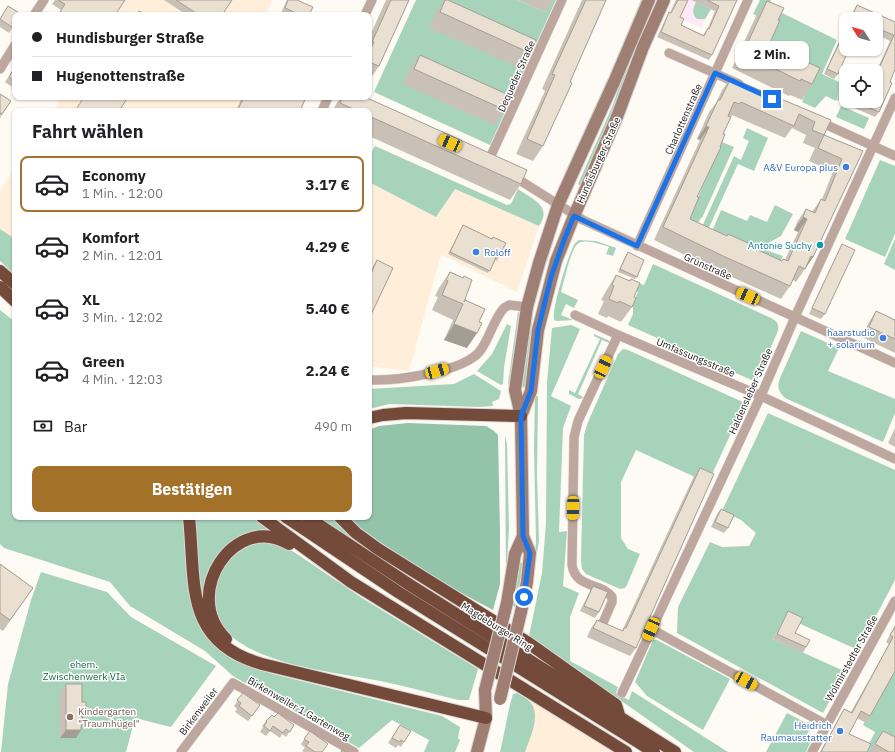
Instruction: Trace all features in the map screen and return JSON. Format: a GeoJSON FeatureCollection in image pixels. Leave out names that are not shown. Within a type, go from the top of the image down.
{"type":"FeatureCollection","features":[{"type":"Feature","properties":{"kind":"highway"},"geometry":{"type":"LineString","coordinates":[[0,271],[12,281]]}},
{"type":"Feature","properties":{"kind":"highway"},"geometry":{"type":"LineString","coordinates":[[0,287],[12,297]]}},
{"type":"Feature","properties":{"kind":"highway"},"geometry":{"type":"LineString","coordinates":[[372,417],[406,413],[521,416]]}},
{"type":"Feature","properties":{"kind":"highway"},"geometry":{"type":"LineString","coordinates":[[189,520],[193,572],[199,609],[207,628],[218,642],[233,653],[253,662],[486,718]]}},
{"type":"Feature","properties":{"kind":"highway"},"geometry":{"type":"LineString","coordinates":[[266,520],[351,582],[626,752]]}},
{"type":"Feature","properties":{"kind":"highway"},"geometry":{"type":"LineString","coordinates":[[290,520],[398,592],[654,752]]}},
{"type":"Feature","properties":{"kind":"highway","name":"Magdeburger Ring"},"geometry":{"type":"LineString","coordinates":[[312,520],[416,589],[675,752]]}},
{"type":"Feature","properties":{"kind":"highway"},"geometry":{"type":"LineString","coordinates":[[343,520],[356,533],[378,549],[527,642],[586,683],[616,705],[620,717]]}},
{"type":"Feature","properties":{"kind":"highway"},"geometry":{"type":"LineString","coordinates":[[272,666],[232,644],[218,630],[211,615],[208,598],[213,574],[224,557],[234,547],[260,537],[278,538],[302,552],[315,556]]}},
{"type":"Feature","properties":{"kind":"main road","name":"Hundisburger Straße"},"geometry":{"type":"LineString","coordinates":[[486,718],[500,699],[521,612],[527,582],[530,553],[523,536],[521,416],[515,390],[527,307],[539,263],[558,205],[614,82],[649,0]]}},
{"type":"Feature","properties":{"kind":"main road","name":"Hundisburger Straße"},"geometry":{"type":"LineString","coordinates":[[521,416],[531,391],[538,330],[551,277],[564,240],[617,117],[645,42],[664,0]]}},
{"type":"Feature","properties":{"kind":"main road","name":"Hundisburger Straße"},"geometry":{"type":"LineString","coordinates":[[486,718],[484,690],[507,603],[515,554],[523,536]]}},
{"type":"Feature","properties":{"kind":"main road"},"geometry":{"type":"LineString","coordinates":[[477,752],[486,718]]}},
{"type":"Feature","properties":{"kind":"street"},"geometry":{"type":"LineString","coordinates":[[36,12],[44,0]]}},
{"type":"Feature","properties":{"kind":"street"},"geometry":{"type":"LineString","coordinates":[[366,12],[372,0]]}},
{"type":"Feature","properties":{"kind":"street","name":"Dequeder Straße"},"geometry":{"type":"LineString","coordinates":[[489,160],[562,0]]}},
{"type":"Feature","properties":{"kind":"street","name":"Charlottenstraße"},"geometry":{"type":"LineString","coordinates":[[637,246],[748,0]]}},
{"type":"Feature","properties":{"kind":"street"},"geometry":{"type":"LineString","coordinates":[[0,69],[12,50]]}},
{"type":"Feature","properties":{"kind":"street"},"geometry":{"type":"LineString","coordinates":[[669,53],[751,89]]}},
{"type":"Feature","properties":{"kind":"street","name":"Haldensleber Straße"},"geometry":{"type":"LineString","coordinates":[[622,693],[761,396],[795,317],[895,98]]}},
{"type":"Feature","properties":{"kind":"street"},"geometry":{"type":"LineString","coordinates":[[807,116],[895,156]]}},
{"type":"Feature","properties":{"kind":"street","name":"Grünstraße"},"geometry":{"type":"LineString","coordinates":[[479,156],[502,168],[574,216],[895,363]]}},
{"type":"Feature","properties":{"kind":"street"},"geometry":{"type":"LineString","coordinates":[[372,380],[387,380],[412,376],[437,371],[463,363],[480,351],[504,308],[509,305],[527,307]]}},
{"type":"Feature","properties":{"kind":"street","name":"Umfassungsstraße"},"geometry":{"type":"LineString","coordinates":[[575,315],[761,396],[895,459]]}},
{"type":"Feature","properties":{"kind":"street"},"geometry":{"type":"LineString","coordinates":[[602,625],[612,602],[612,597],[608,593],[580,580],[574,573],[572,565],[574,437],[578,421],[618,335]]}},
{"type":"Feature","properties":{"kind":"street","name":"Wolmirstedter Straße"},"geometry":{"type":"LineString","coordinates":[[812,752],[895,600]]}},
{"type":"Feature","properties":{"kind":"street"},"geometry":{"type":"LineString","coordinates":[[651,629],[827,725]]}},
{"type":"Feature","properties":{"kind":"street","name":"Birkenweiler"},"geometry":{"type":"LineString","coordinates":[[186,750],[233,683]]}},
{"type":"Feature","properties":{"kind":"street","name":"Birkenweiler 1.Gartenweg"},"geometry":{"type":"LineString","coordinates":[[233,683],[354,752]]}},
{"type":"Feature","properties":{"kind":"shaded area"},"geometry":{"type":"Polygon","coordinates":[[[89,0],[273,0],[267,12],[82,12],[89,0]]]}},
{"type":"Feature","properties":{"kind":"shaded area"},"geometry":{"type":"Polygon","coordinates":[[[675,0],[735,0],[727,18],[710,10],[701,28],[668,12],[675,0]]]}},
{"type":"Feature","properties":{"kind":"shaded area"},"geometry":{"type":"Polygon","coordinates":[[[60,100],[306,100],[302,108],[55,108],[60,100]]]}},
{"type":"Feature","properties":{"kind":"shaded area"},"geometry":{"type":"Polygon","coordinates":[[[12,173],[12,237],[0,229],[0,191],[12,173]]]}},
{"type":"Feature","properties":{"kind":"shaded area"},"geometry":{"type":"Polygon","coordinates":[[[372,184],[436,217],[455,189],[539,226],[517,292],[441,254],[409,371],[372,366],[372,184]]]}},
{"type":"Feature","properties":{"kind":"shaded area"},"geometry":{"type":"Polygon","coordinates":[[[530,700],[613,752],[517,752],[524,737],[530,700]]]}},
{"type":"Feature","properties":{"kind":"green space"},"geometry":{"type":"Polygon","coordinates":[[[416,0],[518,0],[545,12],[551,0],[556,0],[490,145],[374,92],[416,0]]]}},
{"type":"Feature","properties":{"kind":"green space"},"geometry":{"type":"Polygon","coordinates":[[[641,0],[644,0],[611,77],[610,74],[641,0]]]}},
{"type":"Feature","properties":{"kind":"green space"},"geometry":{"type":"Polygon","coordinates":[[[654,0],[659,0],[581,186],[578,184],[612,107],[654,0]]]}},
{"type":"Feature","properties":{"kind":"green space"},"geometry":{"type":"Polygon","coordinates":[[[760,0],[771,0],[768,6],[837,40],[822,74],[839,82],[839,94],[836,101],[826,96],[815,108],[802,102],[811,80],[763,57],[777,25],[753,14],[760,0]]]}},
{"type":"Feature","properties":{"kind":"green space"},"geometry":{"type":"Polygon","coordinates":[[[696,2],[711,9],[705,19],[697,19],[694,15],[693,9],[696,2]]]}},
{"type":"Feature","properties":{"kind":"green space"},"geometry":{"type":"Polygon","coordinates":[[[608,78],[609,80],[565,178],[564,175],[608,78]]]}},
{"type":"Feature","properties":{"kind":"green space"},"geometry":{"type":"Polygon","coordinates":[[[840,108],[846,108],[869,118],[864,129],[836,117],[840,108]]]}},
{"type":"Feature","properties":{"kind":"green space"},"geometry":{"type":"Polygon","coordinates":[[[747,128],[768,138],[754,171],[738,164],[707,232],[701,229],[734,156],[741,160],[749,141],[743,138],[747,128]]]}},
{"type":"Feature","properties":{"kind":"green space"},"geometry":{"type":"Polygon","coordinates":[[[722,142],[734,147],[702,218],[696,226],[682,234],[722,142]]]}},
{"type":"Feature","properties":{"kind":"green space"},"geometry":{"type":"Polygon","coordinates":[[[375,146],[507,205],[511,204],[518,189],[539,204],[544,213],[543,219],[539,226],[455,189],[436,217],[372,184],[372,152],[375,146]]]}},
{"type":"Feature","properties":{"kind":"green space"},"geometry":{"type":"Polygon","coordinates":[[[880,160],[895,166],[895,234],[885,257],[845,239],[880,160]]]}},
{"type":"Feature","properties":{"kind":"green space"},"geometry":{"type":"Polygon","coordinates":[[[775,205],[793,214],[781,236],[754,251],[711,234],[721,210],[747,221],[750,215],[767,222],[775,205]]]}},
{"type":"Feature","properties":{"kind":"green space"},"geometry":{"type":"Polygon","coordinates":[[[0,229],[12,237],[12,272],[0,261],[0,229]]]}},
{"type":"Feature","properties":{"kind":"green space"},"geometry":{"type":"Polygon","coordinates":[[[551,239],[554,240],[533,312],[526,388],[521,386],[529,324],[551,239]]]}},
{"type":"Feature","properties":{"kind":"green space"},"geometry":{"type":"Polygon","coordinates":[[[895,239],[895,270],[884,264],[895,239]]]}},
{"type":"Feature","properties":{"kind":"green space"},"geometry":{"type":"Polygon","coordinates":[[[579,240],[596,241],[616,248],[613,256],[606,254],[609,247],[593,242],[582,242],[576,246],[571,257],[561,292],[578,300],[574,308],[566,304],[561,315],[573,320],[557,321],[554,320],[554,314],[560,284],[573,246],[579,240]]]}},
{"type":"Feature","properties":{"kind":"green space"},"geometry":{"type":"Polygon","coordinates":[[[765,250],[783,256],[777,268],[757,254],[765,250]]]}},
{"type":"Feature","properties":{"kind":"green space"},"geometry":{"type":"Polygon","coordinates":[[[653,264],[777,322],[777,333],[756,382],[628,325],[633,314],[633,307],[631,307],[638,292],[635,291],[638,283],[644,285],[653,264]]]}},
{"type":"Feature","properties":{"kind":"green space"},"geometry":{"type":"Polygon","coordinates":[[[0,310],[12,320],[12,520],[184,520],[186,569],[192,604],[197,620],[206,635],[217,647],[237,660],[273,674],[442,716],[460,727],[458,738],[460,740],[455,752],[424,752],[429,740],[392,720],[359,748],[233,676],[205,651],[130,606],[110,582],[4,548],[0,544],[0,310]]]}},
{"type":"Feature","properties":{"kind":"green space"},"geometry":{"type":"Polygon","coordinates":[[[518,312],[520,314],[511,386],[508,384],[518,312]]]}},
{"type":"Feature","properties":{"kind":"green space"},"geometry":{"type":"Polygon","coordinates":[[[507,324],[511,326],[504,367],[503,384],[501,385],[477,371],[492,354],[507,324]]]}},
{"type":"Feature","properties":{"kind":"green space"},"geometry":{"type":"Polygon","coordinates":[[[571,325],[580,329],[551,396],[571,406],[563,428],[559,532],[567,531],[563,586],[579,593],[570,617],[570,661],[618,687],[616,693],[629,700],[632,691],[728,752],[694,752],[529,636],[542,573],[546,523],[547,383],[552,328],[571,325]]]}},
{"type":"Feature","properties":{"kind":"green space"},"geometry":{"type":"Polygon","coordinates":[[[801,331],[839,348],[828,371],[895,399],[895,413],[883,442],[785,398],[781,393],[778,386],[780,378],[801,331]]]}},
{"type":"Feature","properties":{"kind":"green space"},"geometry":{"type":"Polygon","coordinates":[[[594,334],[610,341],[609,343],[602,340],[578,394],[584,398],[579,399],[569,394],[569,390],[575,393],[600,339],[594,336],[594,334]]]}},
{"type":"Feature","properties":{"kind":"green space"},"geometry":{"type":"Polygon","coordinates":[[[623,349],[745,403],[708,483],[636,450],[621,482],[621,538],[628,549],[640,554],[627,585],[625,588],[620,589],[586,574],[582,569],[581,560],[584,435],[588,422],[618,354],[623,349]]]}},
{"type":"Feature","properties":{"kind":"green space"},"geometry":{"type":"Polygon","coordinates":[[[474,374],[501,391],[499,399],[492,402],[493,406],[479,407],[389,404],[372,408],[372,389],[454,384],[474,374]]]}},
{"type":"Feature","properties":{"kind":"green space"},"geometry":{"type":"Polygon","coordinates":[[[535,396],[538,396],[537,475],[539,541],[532,582],[536,541],[534,449],[535,396]]]}},
{"type":"Feature","properties":{"kind":"green space"},"geometry":{"type":"Polygon","coordinates":[[[768,413],[895,470],[895,580],[858,650],[785,617],[773,639],[846,672],[823,713],[677,633],[678,607],[710,542],[722,547],[749,546],[756,533],[741,520],[722,511],[768,413]]]}},
{"type":"Feature","properties":{"kind":"green space"},"geometry":{"type":"Polygon","coordinates":[[[408,423],[486,426],[498,435],[500,584],[493,610],[426,574],[380,545],[350,520],[372,520],[372,429],[379,426],[408,423]]]}},
{"type":"Feature","properties":{"kind":"green space"},"geometry":{"type":"Polygon","coordinates":[[[505,435],[507,444],[509,529],[506,578],[505,435]]]}},
{"type":"Feature","properties":{"kind":"green space"},"geometry":{"type":"Polygon","coordinates":[[[194,520],[258,520],[273,530],[242,538],[203,601],[199,587],[194,520]]]}},
{"type":"Feature","properties":{"kind":"green space"},"geometry":{"type":"Polygon","coordinates":[[[321,520],[335,520],[354,540],[438,593],[437,596],[321,520]]]}},
{"type":"Feature","properties":{"kind":"green space"},"geometry":{"type":"Polygon","coordinates":[[[266,542],[284,547],[294,552],[362,598],[478,669],[469,700],[458,700],[391,683],[302,666],[276,659],[252,650],[233,637],[220,622],[215,602],[218,578],[226,564],[235,554],[246,547],[266,542]]]}},
{"type":"Feature","properties":{"kind":"green space"},"geometry":{"type":"Polygon","coordinates":[[[524,562],[516,608],[512,605],[520,563],[524,562]]]}},
{"type":"Feature","properties":{"kind":"green space","name":"ehem. Zwischenwerk VIa"},"geometry":{"type":"Polygon","coordinates":[[[41,572],[107,592],[131,617],[216,666],[171,727],[135,718],[126,752],[1,752],[8,684],[31,600],[41,572]]]}},
{"type":"Feature","properties":{"kind":"green space"},"geometry":{"type":"Polygon","coordinates":[[[653,640],[657,640],[730,679],[703,730],[647,696],[635,682],[653,640]]]}},
{"type":"Feature","properties":{"kind":"green space"},"geometry":{"type":"Polygon","coordinates":[[[895,669],[895,752],[865,752],[875,732],[863,725],[895,669]]]}},
{"type":"Feature","properties":{"kind":"green space"},"geometry":{"type":"Polygon","coordinates":[[[517,693],[527,699],[535,712],[532,732],[525,752],[500,752],[513,694],[517,693]]]}},
{"type":"Feature","properties":{"kind":"green space"},"geometry":{"type":"Polygon","coordinates":[[[787,713],[812,726],[806,736],[811,741],[806,752],[766,752],[787,713]]]}},
{"type":"Feature","properties":{"kind":"building"},"geometry":{"type":"Polygon","coordinates":[[[58,0],[125,0],[117,12],[60,12],[65,4],[58,0]]]}},
{"type":"Feature","properties":{"kind":"building"},"geometry":{"type":"Polygon","coordinates":[[[176,0],[232,0],[224,12],[194,12],[176,0]]]}},
{"type":"Feature","properties":{"kind":"building"},"geometry":{"type":"Polygon","coordinates":[[[288,0],[297,0],[313,7],[310,12],[294,12],[285,8],[288,0]]]}},
{"type":"Feature","properties":{"kind":"building"},"geometry":{"type":"Polygon","coordinates":[[[391,0],[409,0],[379,66],[372,63],[372,46],[374,42],[372,42],[391,0]]]}},
{"type":"Feature","properties":{"kind":"building"},"geometry":{"type":"Polygon","coordinates":[[[445,0],[448,0],[536,40],[530,53],[440,12],[445,0]]]}},
{"type":"Feature","properties":{"kind":"building"},"geometry":{"type":"Polygon","coordinates":[[[586,0],[606,0],[570,82],[572,83],[543,146],[527,139],[555,75],[552,74],[586,0]]]}},
{"type":"Feature","properties":{"kind":"building"},"geometry":{"type":"Polygon","coordinates":[[[678,0],[688,0],[680,17],[684,19],[681,25],[704,36],[708,28],[709,29],[719,6],[707,0],[737,0],[712,55],[661,32],[669,12],[671,13],[678,0]]]}},
{"type":"Feature","properties":{"kind":"building"},"geometry":{"type":"Polygon","coordinates":[[[767,1],[784,8],[769,45],[820,68],[812,84],[801,79],[800,81],[743,53],[767,1]]]}},
{"type":"Feature","properties":{"kind":"building"},"geometry":{"type":"Polygon","coordinates":[[[857,5],[873,12],[854,12],[857,5]]]}},
{"type":"Feature","properties":{"kind":"building"},"geometry":{"type":"Polygon","coordinates":[[[8,6],[18,12],[12,12],[12,27],[0,19],[8,6]]]}},
{"type":"Feature","properties":{"kind":"building"},"geometry":{"type":"Polygon","coordinates":[[[883,17],[895,22],[895,69],[890,82],[892,83],[883,103],[883,64],[881,64],[894,35],[883,31],[883,17]]]}},
{"type":"Feature","properties":{"kind":"building"},"geometry":{"type":"Polygon","coordinates":[[[839,44],[839,56],[846,56],[842,64],[839,64],[838,74],[827,69],[839,44]]]}},
{"type":"Feature","properties":{"kind":"building"},"geometry":{"type":"Polygon","coordinates":[[[420,55],[511,96],[505,110],[414,69],[420,55]]]}},
{"type":"Feature","properties":{"kind":"building"},"geometry":{"type":"Polygon","coordinates":[[[12,72],[12,79],[9,77],[12,72]]]}},
{"type":"Feature","properties":{"kind":"building"},"geometry":{"type":"Polygon","coordinates":[[[731,78],[831,120],[824,135],[863,151],[813,257],[811,256],[805,269],[799,266],[790,286],[663,227],[709,127],[706,126],[718,100],[720,100],[731,78]],[[734,102],[728,116],[731,117],[723,134],[725,134],[721,147],[697,197],[699,197],[690,219],[727,236],[728,234],[759,248],[758,250],[782,261],[783,259],[788,261],[807,219],[803,217],[806,209],[815,213],[821,199],[825,201],[842,159],[818,148],[824,135],[812,130],[815,122],[799,114],[794,126],[741,102],[739,104],[734,102]]]}},
{"type":"Feature","properties":{"kind":"building"},"geometry":{"type":"Polygon","coordinates":[[[0,94],[11,101],[2,114],[0,113],[0,94]]]}},
{"type":"Feature","properties":{"kind":"building"},"geometry":{"type":"Polygon","coordinates":[[[82,100],[126,100],[121,108],[77,108],[82,100]]]}},
{"type":"Feature","properties":{"kind":"building"},"geometry":{"type":"Polygon","coordinates":[[[242,100],[305,100],[301,108],[238,108],[242,100]]]}},
{"type":"Feature","properties":{"kind":"building"},"geometry":{"type":"Polygon","coordinates":[[[342,100],[372,100],[527,170],[521,184],[372,117],[372,108],[351,108],[340,103],[342,100]]]}},
{"type":"Feature","properties":{"kind":"building"},"geometry":{"type":"Polygon","coordinates":[[[870,108],[881,108],[879,112],[870,108]]]}},
{"type":"Feature","properties":{"kind":"building"},"geometry":{"type":"Polygon","coordinates":[[[463,225],[492,239],[493,237],[506,243],[498,258],[496,257],[490,271],[450,252],[463,225]]]}},
{"type":"Feature","properties":{"kind":"building"},"geometry":{"type":"Polygon","coordinates":[[[842,244],[855,250],[825,314],[812,308],[842,244]]]}},
{"type":"Feature","properties":{"kind":"building"},"geometry":{"type":"Polygon","coordinates":[[[628,252],[644,260],[637,277],[620,269],[628,252]]]}},
{"type":"Feature","properties":{"kind":"building"},"geometry":{"type":"Polygon","coordinates":[[[377,260],[393,268],[372,313],[372,271],[377,260]]]}},
{"type":"Feature","properties":{"kind":"building"},"geometry":{"type":"Polygon","coordinates":[[[450,272],[472,280],[464,302],[465,300],[485,309],[479,322],[482,323],[477,333],[454,324],[463,304],[442,295],[450,272]]]}},
{"type":"Feature","properties":{"kind":"building"},"geometry":{"type":"Polygon","coordinates":[[[616,275],[630,281],[631,279],[640,283],[634,297],[636,298],[632,307],[619,301],[618,303],[609,299],[616,275]]]}},
{"type":"Feature","properties":{"kind":"building"},"geometry":{"type":"Polygon","coordinates":[[[876,311],[895,320],[895,339],[869,327],[876,311]]]}},
{"type":"Feature","properties":{"kind":"building"},"geometry":{"type":"Polygon","coordinates":[[[700,468],[714,474],[636,648],[593,628],[597,620],[623,631],[624,628],[626,628],[700,468]]]}},
{"type":"Feature","properties":{"kind":"building"},"geometry":{"type":"Polygon","coordinates":[[[721,509],[734,515],[728,528],[715,522],[721,509]]]}},
{"type":"Feature","properties":{"kind":"building"},"geometry":{"type":"Polygon","coordinates":[[[0,564],[33,588],[10,620],[0,613],[0,564]]]}},
{"type":"Feature","properties":{"kind":"building"},"geometry":{"type":"Polygon","coordinates":[[[593,586],[608,592],[599,612],[584,606],[593,586]]]}},
{"type":"Feature","properties":{"kind":"building"},"geometry":{"type":"Polygon","coordinates":[[[788,611],[803,618],[795,633],[810,640],[806,647],[777,634],[788,611]]]}},
{"type":"Feature","properties":{"kind":"building"},"geometry":{"type":"Polygon","coordinates":[[[895,627],[895,671],[870,716],[861,711],[849,734],[871,744],[867,752],[821,752],[844,709],[852,713],[893,637],[890,635],[895,627]]]}},
{"type":"Feature","properties":{"kind":"building"},"geometry":{"type":"Polygon","coordinates":[[[66,684],[82,684],[82,702],[86,702],[86,713],[82,713],[81,730],[66,730],[66,684]]]}},
{"type":"Feature","properties":{"kind":"building"},"geometry":{"type":"Polygon","coordinates":[[[243,693],[260,705],[252,716],[239,706],[241,703],[237,700],[243,693]]]}},
{"type":"Feature","properties":{"kind":"building"},"geometry":{"type":"Polygon","coordinates":[[[278,713],[294,725],[290,732],[286,729],[283,733],[273,726],[270,731],[264,726],[267,722],[266,721],[272,715],[274,717],[278,713]]]}},
{"type":"Feature","properties":{"kind":"building"},"geometry":{"type":"Polygon","coordinates":[[[400,725],[411,731],[404,742],[401,740],[400,742],[392,738],[400,725]]]}},
{"type":"Feature","properties":{"kind":"building"},"geometry":{"type":"Polygon","coordinates":[[[310,731],[328,744],[322,752],[315,752],[306,746],[309,742],[304,739],[310,731]]]}},
{"type":"Feature","properties":{"kind":"building"},"geometry":{"type":"Polygon","coordinates":[[[883,731],[895,737],[895,752],[889,752],[875,744],[883,731]]]}},
{"type":"Feature","properties":{"kind":"place","name":"A&V Europa plus"},"geometry":{"type":"Point","coordinates":[846,167]}},
{"type":"Feature","properties":{"kind":"place","name":"Antonie Suchy"},"geometry":{"type":"Point","coordinates":[820,245]}},
{"type":"Feature","properties":{"kind":"place","name":"Roloff"},"geometry":{"type":"Point","coordinates":[476,252]}},
{"type":"Feature","properties":{"kind":"place","name":"haarstudio + solarium"},"geometry":{"type":"Point","coordinates":[883,338]}},
{"type":"Feature","properties":{"kind":"place","name":"Kindergarten \"Traumhügel\""},"geometry":{"type":"Point","coordinates":[70,717]}},
{"type":"Feature","properties":{"kind":"place","name":"Heidrich Raumausstatter"},"geometry":{"type":"Point","coordinates":[840,731]}},
{"type":"Feature","properties":{"kind":"route"},"geometry":{"type":"LineString","coordinates":[[524,597],[530,553],[523,536],[521,416],[531,391],[538,330],[551,277],[574,216],[637,246],[715,73],[772,99]]}}]}
